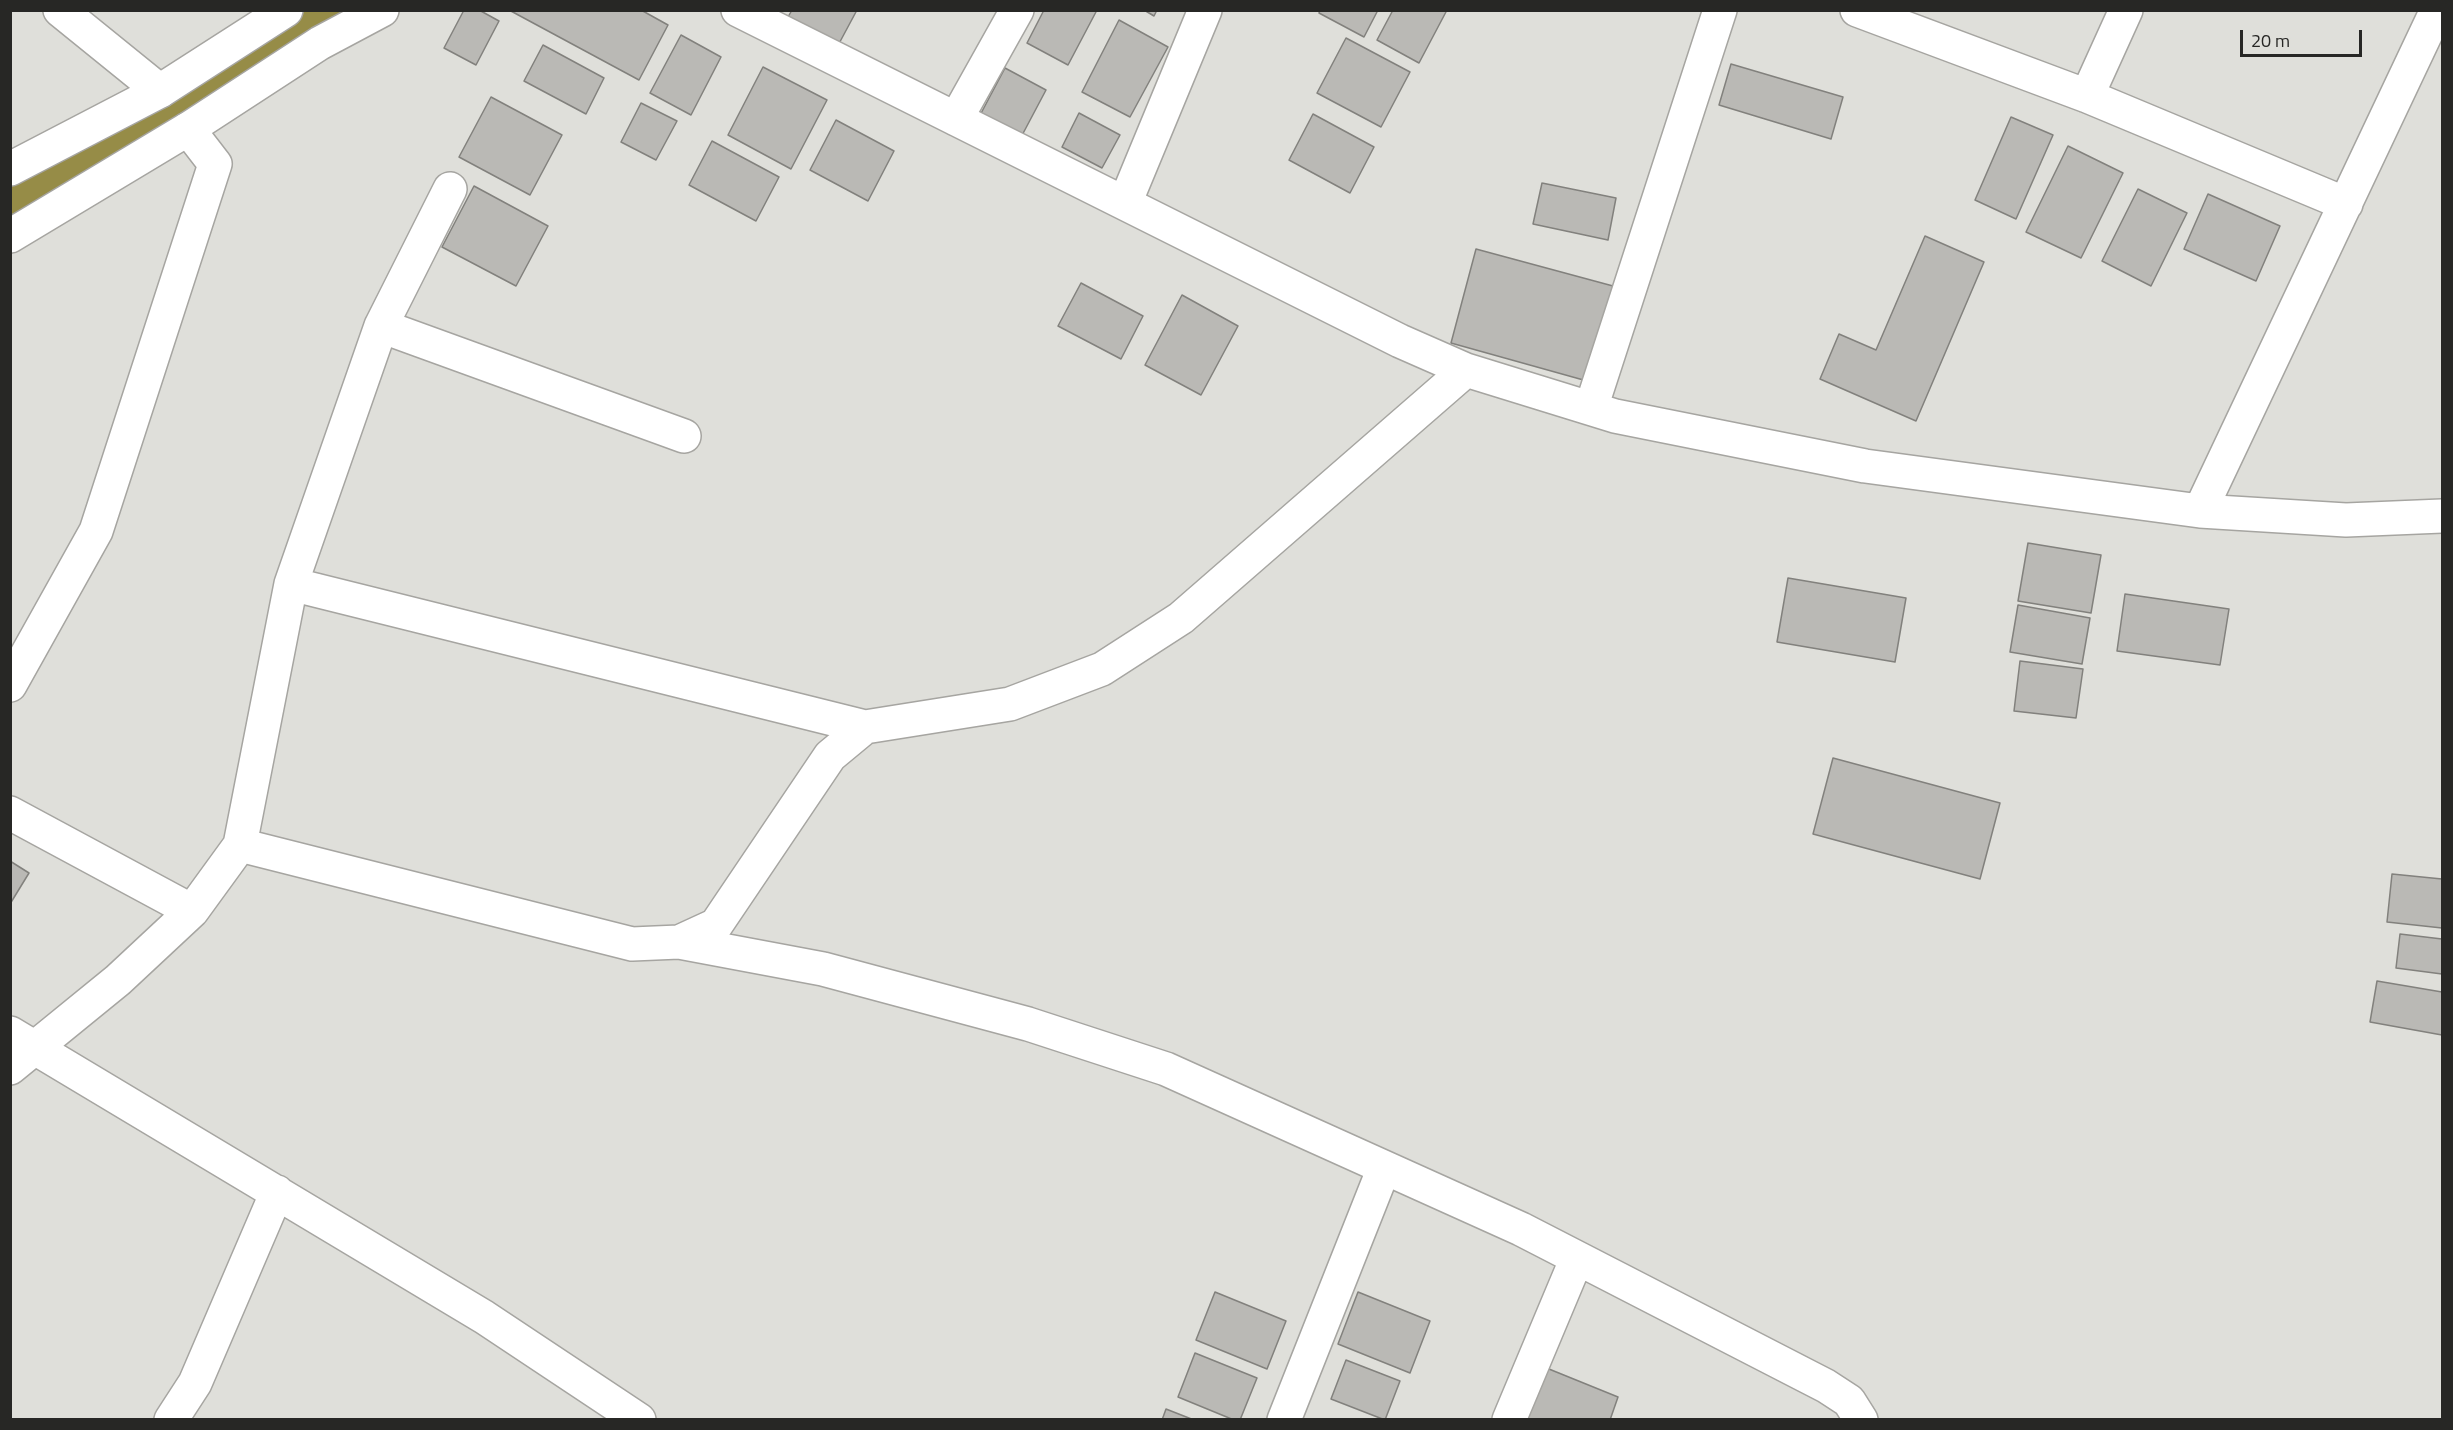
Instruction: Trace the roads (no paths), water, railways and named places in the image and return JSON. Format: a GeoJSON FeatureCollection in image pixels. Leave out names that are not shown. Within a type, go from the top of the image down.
{"type":"FeatureCollection","features":[{"type":"Feature","properties":{"kind":"street"},"geometry":{"type":"LineString","coordinates":[[60,10],[160,91]]}},
{"type":"Feature","properties":{"kind":"street"},"geometry":{"type":"LineString","coordinates":[[10,236],[188,129],[320,43],[382,10]]}},
{"type":"Feature","properties":{"kind":"street"},"geometry":{"type":"LineString","coordinates":[[738,10],[1400,341],[1466,370],[1615,416],[1865,466],[2200,511],[2346,520],[2442,516]]}},
{"type":"Feature","properties":{"kind":"street"},"geometry":{"type":"LineString","coordinates":[[956,119],[1017,10]]}},
{"type":"Feature","properties":{"kind":"street"},"geometry":{"type":"LineString","coordinates":[[1125,203],[1205,10]]}},
{"type":"Feature","properties":{"kind":"street"},"geometry":{"type":"LineString","coordinates":[[1591,408],[1720,10]]}},
{"type":"Feature","properties":{"kind":"street"},"geometry":{"type":"LineString","coordinates":[[1857,10],[2087,96],[2346,204]]}},
{"type":"Feature","properties":{"kind":"street"},"geometry":{"type":"LineString","coordinates":[[2087,96],[2126,10]]}},
{"type":"Feature","properties":{"kind":"street"},"geometry":{"type":"LineString","coordinates":[[2200,511],[2437,10]]}},
{"type":"Feature","properties":{"kind":"street"},"geometry":{"type":"LineString","coordinates":[[10,169],[160,91],[273,14]]}},
{"type":"Feature","properties":{"kind":"street"},"geometry":{"type":"LineString","coordinates":[[10,685],[96,531],[215,164],[188,129]]}},
{"type":"Feature","properties":{"kind":"street"},"geometry":{"type":"LineString","coordinates":[[10,1068],[23,1040],[118,980],[192,911],[240,845],[291,584],[381,326],[450,189]]}},
{"type":"Feature","properties":{"kind":"street"},"geometry":{"type":"LineString","coordinates":[[381,326],[684,436]]}},
{"type":"Feature","properties":{"kind":"street"},"geometry":{"type":"LineString","coordinates":[[291,584],[866,727],[1010,704],[1102,669],[1181,618],[1466,370]]}},
{"type":"Feature","properties":{"kind":"street"},"geometry":{"type":"LineString","coordinates":[[679,942],[716,925],[830,756],[866,727]]}},
{"type":"Feature","properties":{"kind":"street"},"geometry":{"type":"LineString","coordinates":[[10,813],[192,911]]}},
{"type":"Feature","properties":{"kind":"street"},"geometry":{"type":"LineString","coordinates":[[240,845],[632,944],[679,942],[823,969],[1028,1024],[1166,1069],[1521,1229],[1826,1386],[1849,1401],[1861,1419]]}},
{"type":"Feature","properties":{"kind":"street"},"geometry":{"type":"LineString","coordinates":[[23,1040],[484,1317],[639,1419]]}},
{"type":"Feature","properties":{"kind":"street"},"geometry":{"type":"LineString","coordinates":[[1284,1419],[1384,1168]]}},
{"type":"Feature","properties":{"kind":"street"},"geometry":{"type":"LineString","coordinates":[[171,1419],[195,1383],[277,1192]]}},
{"type":"Feature","properties":{"kind":"street"},"geometry":{"type":"LineString","coordinates":[[1509,1419],[1577,1258]]}},
{"type":"Feature","properties":{"kind":"waterway"},"geometry":{"type":"LineString","coordinates":[[10,198],[337,10]]}}]}
